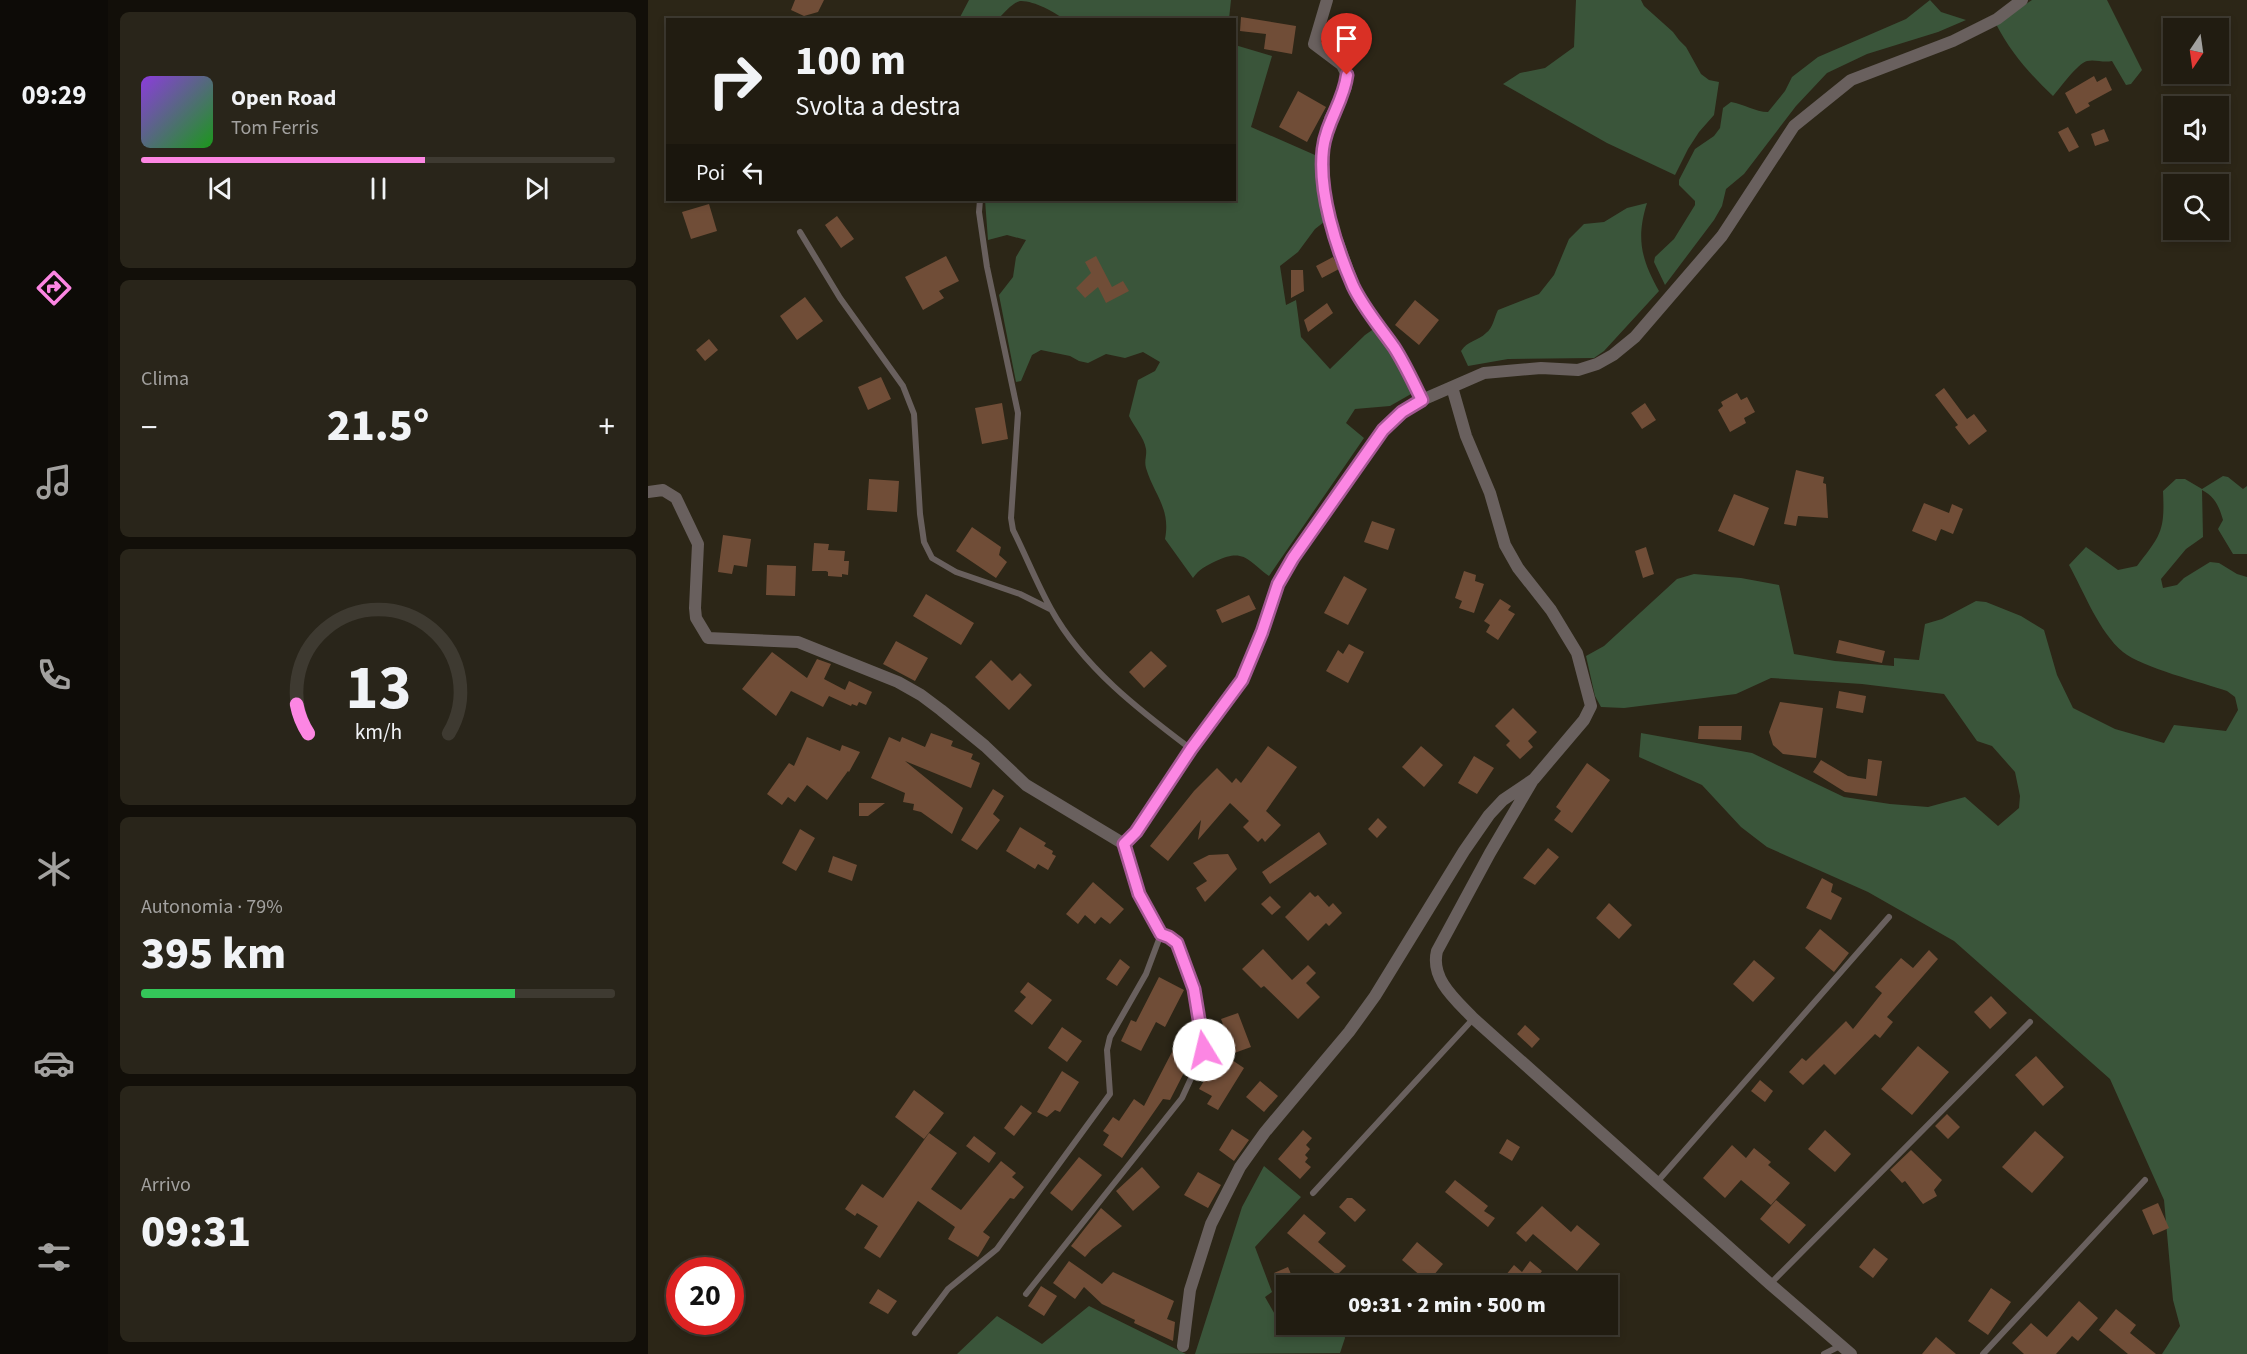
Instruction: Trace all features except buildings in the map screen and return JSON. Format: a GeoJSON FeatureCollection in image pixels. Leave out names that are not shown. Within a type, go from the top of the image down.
{"type":"FeatureCollection","features":[{"type":"Feature","properties":{"kind":"street"},"geometry":{"type":"LineString","coordinates":[[1327,0],[1314,44],[1342,65],[1347,75],[1346,87],[1330,119],[1323,149],[1324,196],[1333,229],[1354,286],[1366,309],[1395,349],[1422,400]]}},
{"type":"Feature","properties":{"kind":"street"},"geometry":{"type":"LineString","coordinates":[[648,492],[663,490],[676,498],[698,544],[696,618],[708,638],[798,642],[898,682],[921,694],[941,710],[985,746],[1026,785],[1124,844],[1136,832],[1191,749],[1242,680],[1262,632],[1278,584],[1293,558],[1383,430],[1402,412],[1422,400],[1484,373],[1541,368],[1578,370],[1597,364],[1613,355],[1635,336],[1722,237],[1794,126],[1851,80],[1953,41],[1997,19],[2022,0]]}},
{"type":"Feature","properties":{"kind":"street"},"geometry":{"type":"LineString","coordinates":[[1452,387],[1466,436],[1490,493],[1505,545],[1518,568],[1551,610],[1576,653],[1591,706],[1584,720],[1534,779],[1490,853],[1437,951],[1434,961],[1441,980],[1473,1018],[1847,1350]]}},
{"type":"Feature","properties":{"kind":"street"},"geometry":{"type":"LineString","coordinates":[[1183,1346],[1190,1290],[1211,1224],[1240,1167],[1265,1132],[1375,996],[1464,851],[1489,815],[1503,800],[1534,779]]}},
{"type":"Feature","properties":{"kind":"lane"},"geometry":{"type":"LineString","coordinates":[[980,201],[979,212],[987,267],[1018,412],[1011,518],[1013,530],[1051,610],[1081,652],[1143,713],[1191,749]]}},
{"type":"Feature","properties":{"kind":"lane"},"geometry":{"type":"LineString","coordinates":[[800,232],[840,298],[903,386],[914,414],[920,514],[924,542],[932,558],[956,572],[1020,594],[1051,610]]}},
{"type":"Feature","properties":{"kind":"lane"},"geometry":{"type":"LineString","coordinates":[[1026,1294],[1182,1098],[1204,1050],[1194,989],[1177,943],[1161,934],[1139,894],[1124,844]]}},
{"type":"Feature","properties":{"kind":"lane"},"geometry":{"type":"LineString","coordinates":[[1657,1182],[1889,917]]}},
{"type":"Feature","properties":{"kind":"lane"},"geometry":{"type":"LineString","coordinates":[[915,1333],[948,1289],[997,1249],[1110,1094],[1107,1050],[1110,1038],[1146,974],[1161,934]]}},
{"type":"Feature","properties":{"kind":"lane"},"geometry":{"type":"LineString","coordinates":[[1313,1193],[1473,1018]]}},
{"type":"Feature","properties":{"kind":"lane"},"geometry":{"type":"LineString","coordinates":[[1770,1284],[2030,1022]]}},
{"type":"Feature","properties":{"kind":"lane"},"geometry":{"type":"LineString","coordinates":[[1983,1354],[2145,1180]]}},
{"type":"Feature","properties":{"kind":"lane"},"geometry":{"type":"LineString","coordinates":[[1824,1354],[1847,1350]]}},
{"type":"Feature","properties":{"kind":"green space"},"geometry":{"type":"Polygon","coordinates":[[[969,0],[1231,0],[1229,18],[1062,18],[1031,2],[1020,1],[999,18],[960,18],[969,0]]]}},
{"type":"Feature","properties":{"kind":"green space"},"geometry":{"type":"Polygon","coordinates":[[[1576,0],[1641,0],[1644,6],[1686,47],[1701,74],[1709,80],[1719,82],[1714,115],[1699,132],[1675,175],[1607,143],[1503,84],[1520,73],[1545,68],[1574,47],[1576,0]]]}},
{"type":"Feature","properties":{"kind":"green space"},"geometry":{"type":"Polygon","coordinates":[[[1930,0],[1941,12],[1966,20],[1938,32],[1867,54],[1827,73],[1796,106],[1744,174],[1726,189],[1722,206],[1714,220],[1665,285],[1654,262],[1655,257],[1674,239],[1695,205],[1695,201],[1679,185],[1679,180],[1695,149],[1714,136],[1720,128],[1723,108],[1731,102],[1768,112],[1785,91],[1792,77],[1818,57],[1906,19],[1930,0]]]}},
{"type":"Feature","properties":{"kind":"green space"},"geometry":{"type":"Polygon","coordinates":[[[2032,0],[2107,0],[2142,70],[2131,84],[2126,85],[2112,61],[2087,61],[2074,71],[2053,96],[2022,63],[1996,24],[2032,0]]]}},
{"type":"Feature","properties":{"kind":"green space"},"geometry":{"type":"Polygon","coordinates":[[[1236,45],[1272,56],[1251,127],[1315,155],[1324,222],[1315,229],[1298,252],[1280,266],[1286,305],[1296,300],[1301,337],[1330,369],[1375,328],[1384,339],[1412,390],[1411,394],[1390,406],[1355,409],[1346,423],[1364,438],[1269,576],[1245,558],[1233,556],[1225,557],[1206,566],[1193,578],[1165,539],[1166,519],[1146,468],[1145,445],[1129,416],[1138,380],[1155,371],[1160,362],[1143,352],[1125,358],[1106,354],[1088,363],[1070,356],[1041,350],[1032,355],[1021,381],[1016,382],[999,295],[1013,277],[1016,257],[1026,240],[1007,235],[988,240],[985,201],[1236,201],[1236,45]]]}},
{"type":"Feature","properties":{"kind":"green space"},"geometry":{"type":"Polygon","coordinates":[[[1647,203],[1642,227],[1642,248],[1648,269],[1659,291],[1604,351],[1594,358],[1508,359],[1468,366],[1461,351],[1463,348],[1488,331],[1498,310],[1539,294],[1554,275],[1569,239],[1584,224],[1604,222],[1627,208],[1647,203]]]}},
{"type":"Feature","properties":{"kind":"green space"},"geometry":{"type":"Polygon","coordinates":[[[2223,476],[2228,477],[2243,489],[2247,486],[2247,554],[2233,554],[2218,529],[2223,520],[2218,506],[2202,490],[2203,537],[2186,549],[2161,579],[2163,588],[2177,585],[2210,562],[2219,563],[2247,577],[2247,1354],[2162,1354],[2180,1326],[2173,1300],[2164,1200],[2110,1079],[1954,941],[1868,892],[1767,847],[1741,827],[1702,785],[1639,757],[1641,733],[1752,753],[1844,797],[1928,807],[1965,797],[1998,826],[2019,808],[2020,796],[2015,772],[1992,746],[1977,741],[1944,694],[1862,684],[1771,678],[1736,694],[1624,708],[1601,707],[1595,696],[1586,656],[1604,646],[1677,579],[1694,574],[1741,578],[1779,585],[1794,654],[1835,661],[1894,666],[1894,658],[1919,660],[1925,624],[1942,619],[1976,601],[1986,602],[2021,616],[2044,630],[2057,675],[2073,708],[2115,729],[2164,743],[2174,725],[2226,731],[2238,710],[2235,697],[2227,691],[2144,664],[2123,652],[2114,644],[2099,623],[2069,565],[2086,547],[2118,570],[2137,566],[2160,532],[2163,491],[2176,479],[2185,479],[2202,489],[2223,476]]]}},
{"type":"Feature","properties":{"kind":"green space"},"geometry":{"type":"Polygon","coordinates":[[[1264,1166],[1301,1197],[1255,1247],[1272,1292],[1265,1297],[1276,1316],[1276,1335],[1344,1335],[1340,1353],[1195,1354],[1242,1207],[1264,1166]]]}},
{"type":"Feature","properties":{"kind":"green space"},"geometry":{"type":"Polygon","coordinates":[[[1089,1306],[1186,1354],[957,1354],[997,1316],[1042,1344],[1089,1306]]]}},
{"type":"Feature","properties":{"kind":"route"},"geometry":{"type":"LineString","coordinates":[[1204,1050],[1194,989],[1177,943],[1161,934],[1139,894],[1124,844],[1136,832],[1191,749],[1242,680],[1262,632],[1278,584],[1293,558],[1383,430],[1402,412],[1422,400],[1395,349],[1366,309],[1354,286],[1333,229],[1324,196],[1323,149],[1330,119],[1346,87],[1347,75]]}}]}
